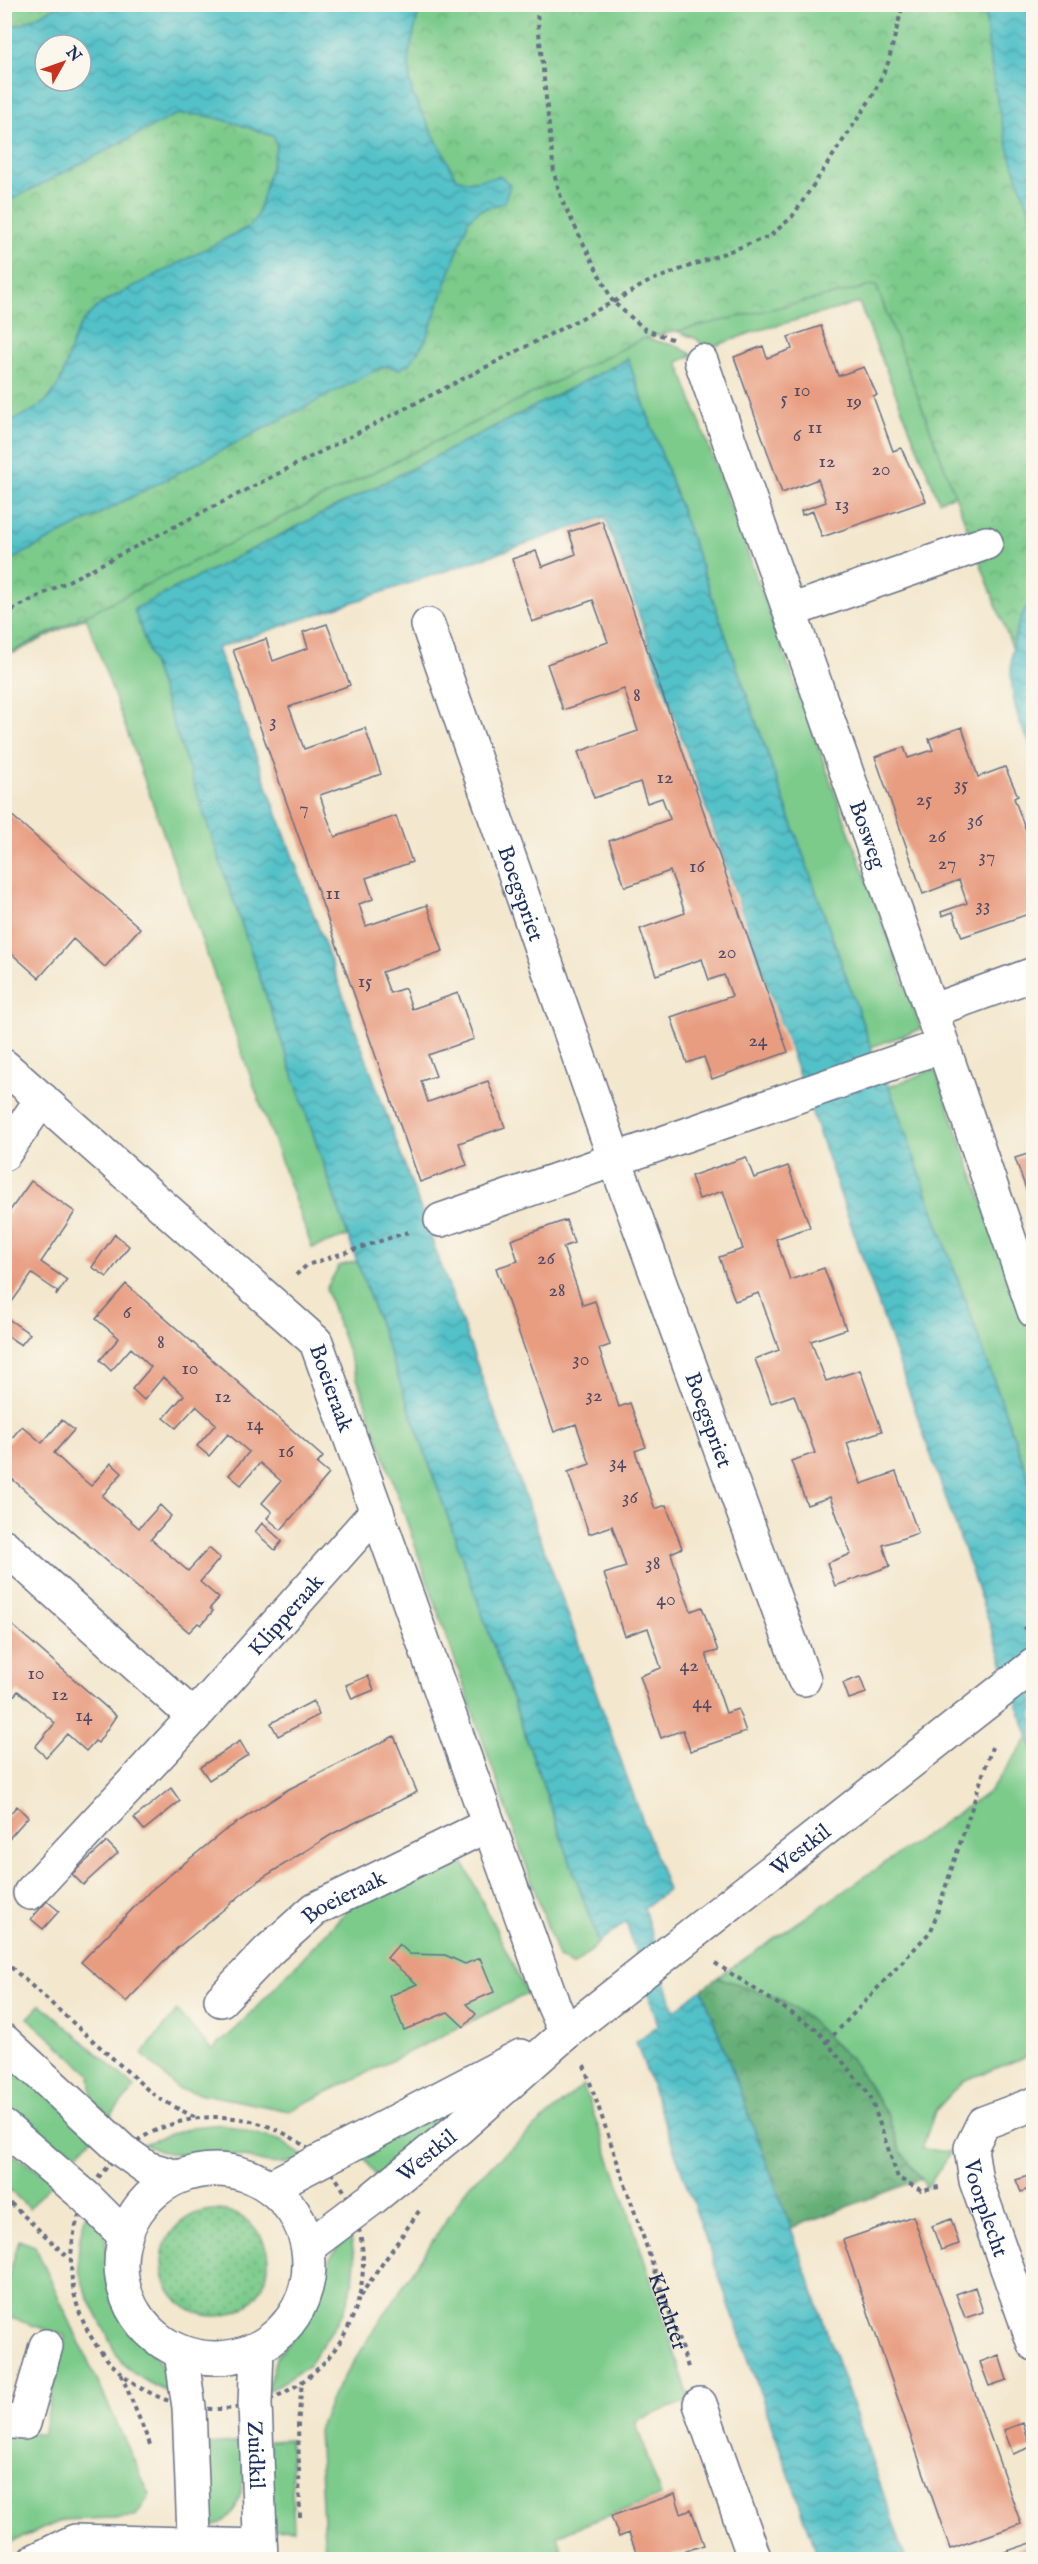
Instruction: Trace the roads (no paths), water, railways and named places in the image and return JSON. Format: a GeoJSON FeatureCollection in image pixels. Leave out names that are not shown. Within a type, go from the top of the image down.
{"type":"FeatureCollection","features":[{"type":"Feature","properties":{"kind":"street","name":"Bosweg"},"geometry":{"type":"LineString","coordinates":[[701,361],[931,1011],[1034,1311]]}},
{"type":"Feature","properties":{"kind":"street"},"geometry":{"type":"LineString","coordinates":[[790,611],[986,543]]}},
{"type":"Feature","properties":{"kind":"street","name":"Boegspriet"},"geometry":{"type":"LineString","coordinates":[[428,626],[615,1160],[804,1679]]}},
{"type":"Feature","properties":{"kind":"street"},"geometry":{"type":"LineString","coordinates":[[931,1011],[1034,975]]}},
{"type":"Feature","properties":{"kind":"street"},"geometry":{"type":"LineString","coordinates":[[441,1220],[942,1046]]}},
{"type":"Feature","properties":{"kind":"street","name":"Boeieraak"},"geometry":{"type":"LineString","coordinates":[[4,1065],[316,1342],[553,2004],[574,2047]]}},
{"type":"Feature","properties":{"kind":"street"},"geometry":{"type":"LineString","coordinates":[[4,1154],[42,1099]]}},
{"type":"Feature","properties":{"kind":"street","name":"Klipperaak"},"geometry":{"type":"LineString","coordinates":[[30,1893],[194,1717],[377,1511]]}},
{"type":"Feature","properties":{"kind":"street"},"geometry":{"type":"LineString","coordinates":[[4,1546],[194,1717]]}},
{"type":"Feature","properties":{"kind":"street","name":"Westkil"},"geometry":{"type":"LineString","coordinates":[[308,2247],[459,2128],[574,2047],[989,1700],[1034,1665]]}},
{"type":"Feature","properties":{"kind":"street","name":"Boeieraak"},"geometry":{"type":"LineString","coordinates":[[221,2000],[268,1951],[315,1909],[488,1825]]}},
{"type":"Feature","properties":{"kind":"street"},"geometry":{"type":"LineString","coordinates":[[4,2041],[123,2151],[147,2168],[178,2177]]}},
{"type":"Feature","properties":{"kind":"street","name":"Westkil"},"geometry":{"type":"LineString","coordinates":[[270,2187],[574,2047]]}},
{"type":"Feature","properties":{"kind":"street","name":"Voorplecht"},"geometry":{"type":"LineString","coordinates":[[1034,2104],[983,2123],[971,2148],[976,2181],[1034,2344]]}},
{"type":"Feature","properties":{"kind":"street"},"geometry":{"type":"LineString","coordinates":[[4,2127],[86,2197],[125,2236]]}},
{"type":"Feature","properties":{"kind":"street"},"geometry":{"type":"LineString","coordinates":[[225,2170],[256,2179],[270,2187],[293,2210],[308,2247],[310,2272],[301,2304],[283,2331],[257,2350],[218,2359],[181,2353],[150,2332],[130,2304],[121,2271],[125,2236],[145,2201],[178,2177],[192,2172],[225,2170]]}},
{"type":"Feature","properties":{"kind":"street"},"geometry":{"type":"LineString","coordinates":[[4,2421],[24,2423],[46,2346]]}},
{"type":"Feature","properties":{"kind":"street","name":"Zuidkil"},"geometry":{"type":"LineString","coordinates":[[257,2350],[255,2404],[261,2553]]}},
{"type":"Feature","properties":{"kind":"street"},"geometry":{"type":"LineString","coordinates":[[181,2353],[189,2407],[195,2552]]}},
{"type":"Feature","properties":{"kind":"street"},"geometry":{"type":"LineString","coordinates":[[700,2404],[755,2559]]}},
{"type":"Feature","properties":{"kind":"street"},"geometry":{"type":"LineString","coordinates":[[36,2559],[75,2541],[195,2552],[261,2553]]}},
{"type":"Feature","properties":{"kind":"water"},"geometry":{"type":"Polygon","coordinates":[[[60,5],[420,5],[409,55],[413,95],[456,178],[469,182],[501,176],[510,185],[504,203],[480,210],[469,219],[426,340],[409,364],[399,369],[384,366],[5,563],[5,424],[34,410],[49,398],[58,386],[80,326],[104,302],[248,227],[257,216],[277,145],[273,136],[224,120],[200,115],[175,115],[5,203],[5,26],[22,24],[60,5]]]}},
{"type":"Feature","properties":{"kind":"water"},"geometry":{"type":"Polygon","coordinates":[[[985,5],[1033,5],[1033,219],[1014,167],[1000,114],[990,60],[985,5]]]}},
{"type":"Feature","properties":{"kind":"water"},"geometry":{"type":"Polygon","coordinates":[[[628,359],[871,1047],[889,1087],[1033,1490],[1033,1749],[605,517],[217,648],[668,1890],[644,1908],[674,2011],[702,1989],[791,2228],[906,2559],[819,2559],[636,2042],[658,2025],[626,1922],[599,1943],[348,1236],[134,609],[628,359]]]}},
{"type":"Feature","properties":{"kind":"water"},"geometry":{"type":"Polygon","coordinates":[[[1033,598],[1033,750],[1019,720],[1011,674],[1018,625],[1033,598]]]}}]}
